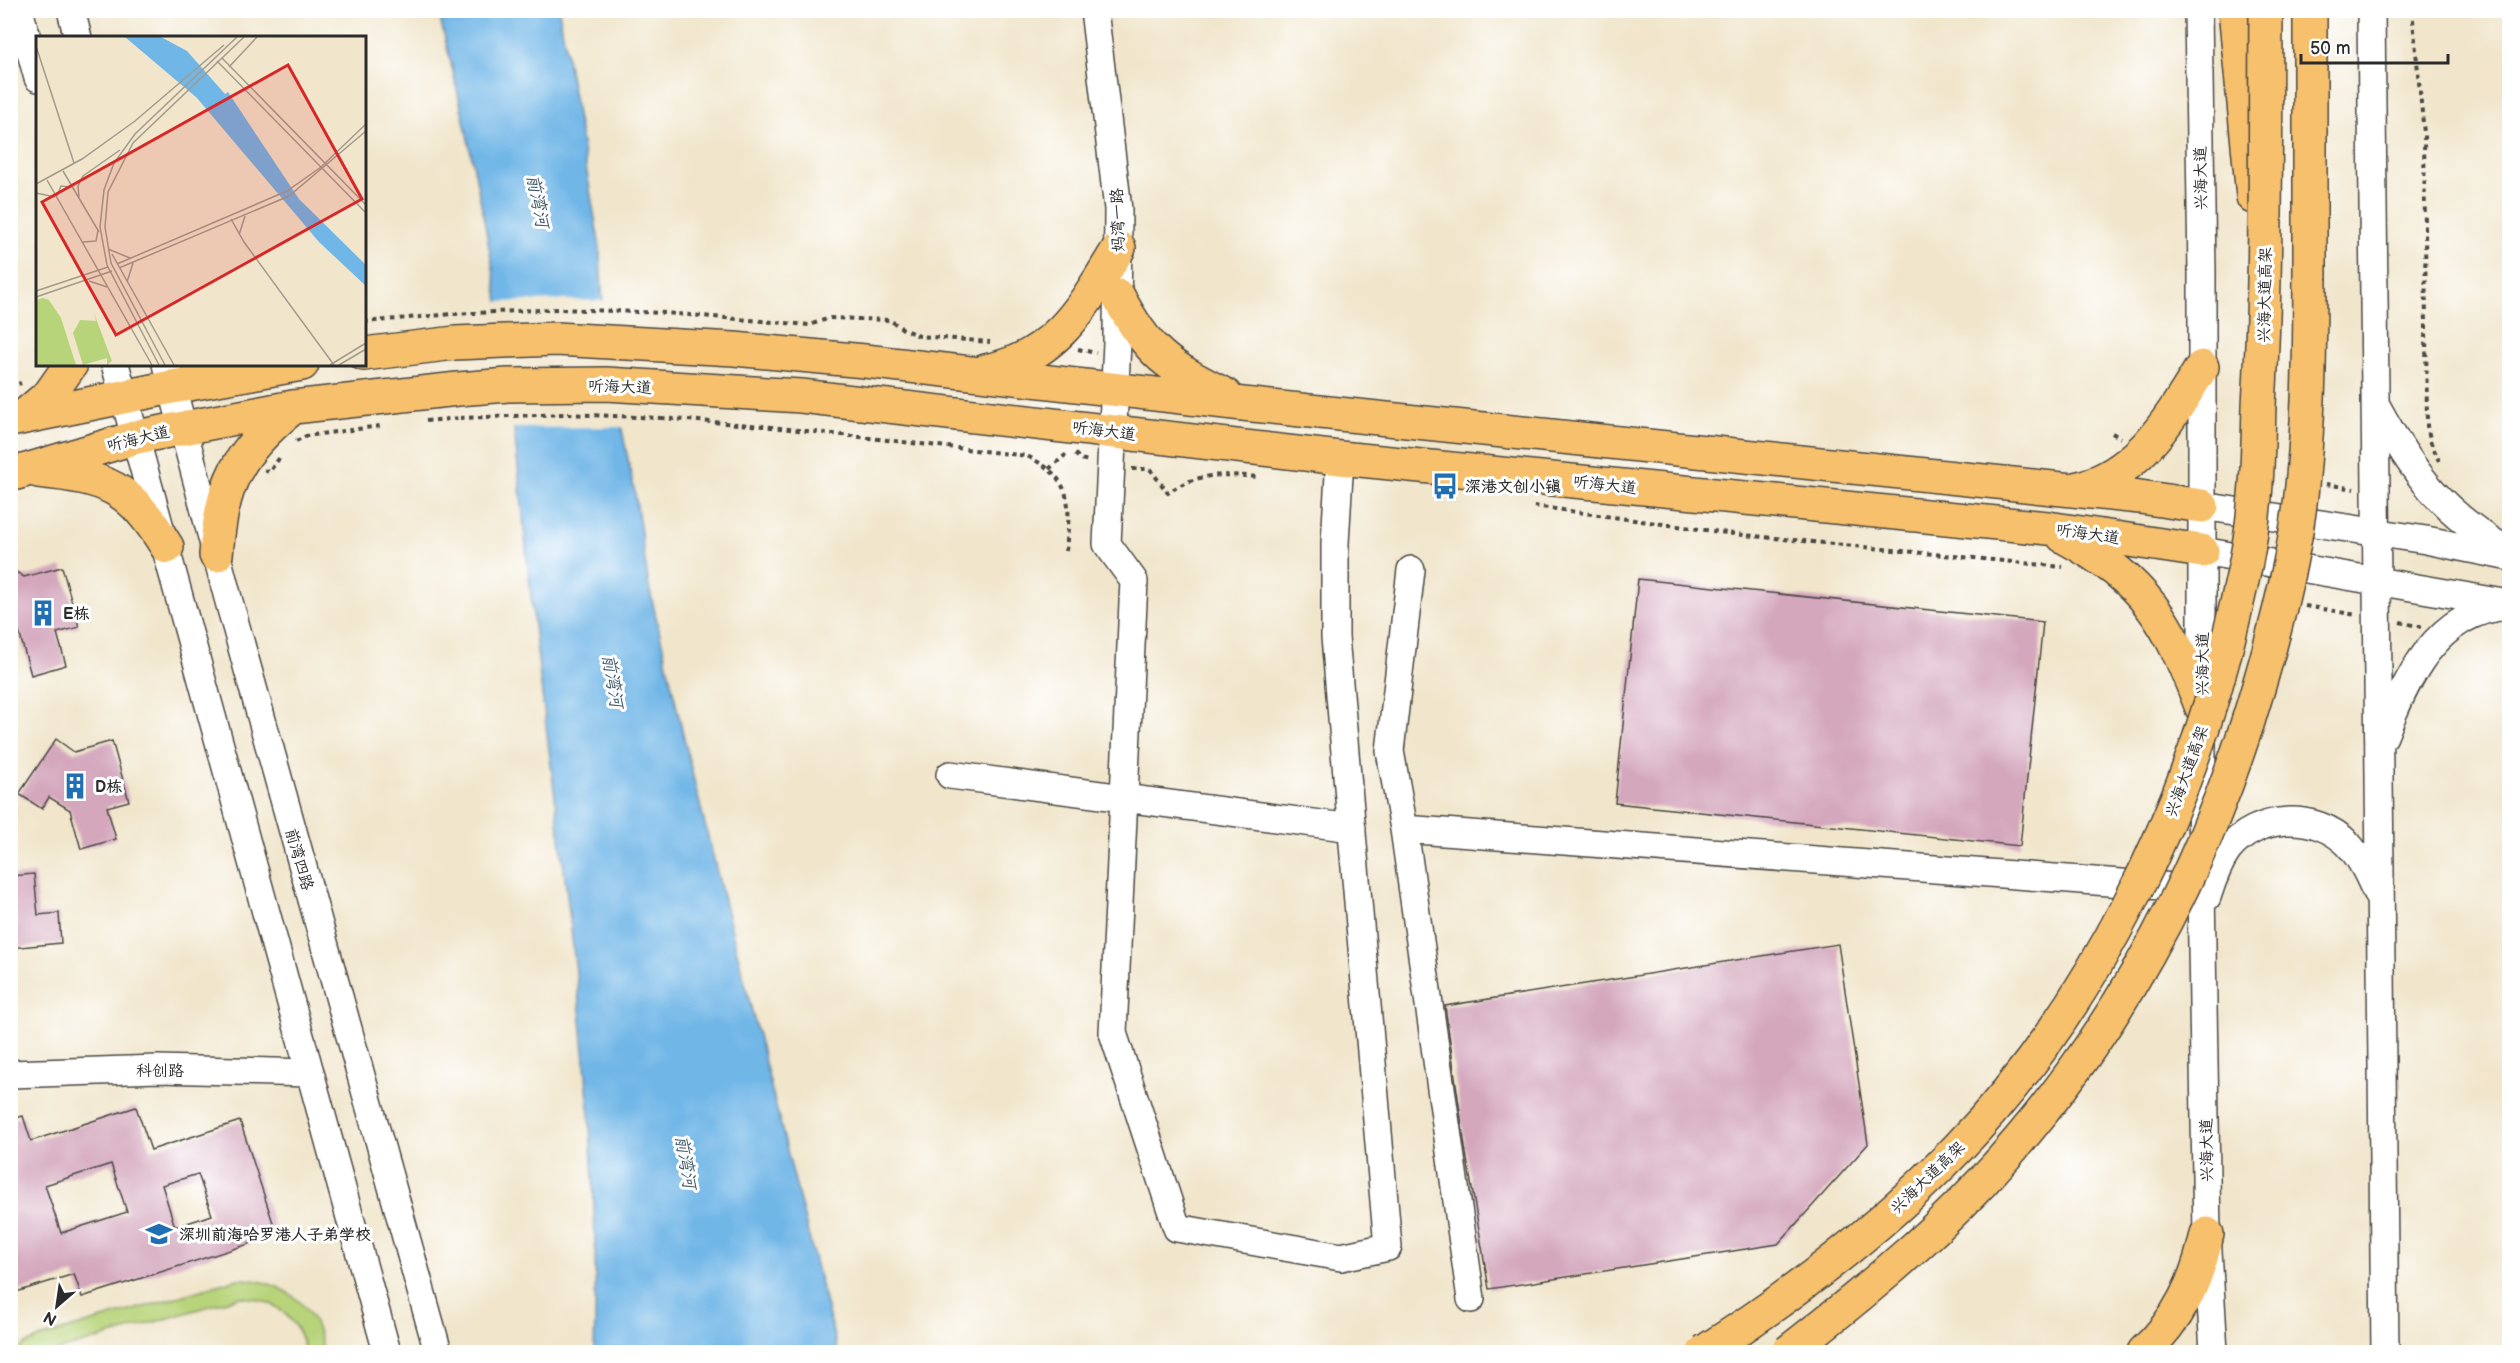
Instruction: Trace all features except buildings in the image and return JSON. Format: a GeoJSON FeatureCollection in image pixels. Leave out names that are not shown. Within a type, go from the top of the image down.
{"type":"FeatureCollection","features":[{"type":"Feature","properties":{"kind":"main road"},"geometry":{"type":"LineString","coordinates":[[2235,10],[2256,226],[2263,350]]}},
{"type":"Feature","properties":{"kind":"main road","name":"兴海大道高架"},"geometry":{"type":"LineString","coordinates":[[1704,1353],[1759,1318],[1822,1270],[1897,1207],[1958,1148],[2015,1082],[2054,1031],[2102,952],[2135,892],[2192,763],[2227,647],[2242,580],[2254,506],[2263,350],[2266,10]]}},
{"type":"Feature","properties":{"kind":"main road"},"geometry":{"type":"LineString","coordinates":[[1788,1353],[1918,1245],[1981,1184],[2044,1111],[2087,1054],[2131,986],[2199,854],[2222,795],[2268,656],[2284,589],[2298,513],[2310,386],[2310,10]]}},
{"type":"Feature","properties":{"kind":"main road"},"geometry":{"type":"LineString","coordinates":[[976,373],[1024,359],[1062,332],[1081,309],[1119,248]]}},
{"type":"Feature","properties":{"kind":"main road"},"geometry":{"type":"LineString","coordinates":[[1118,296],[1145,342],[1161,358],[1203,384],[1243,404]]}},
{"type":"Feature","properties":{"kind":"main road"},"geometry":{"type":"LineString","coordinates":[[366,353],[454,328],[556,339],[664,329],[809,355],[1243,404],[2140,497],[2202,506]]}},
{"type":"Feature","properties":{"kind":"main road"},"geometry":{"type":"LineString","coordinates":[[17,419],[50,394],[70,366]]}},
{"type":"Feature","properties":{"kind":"main road"},"geometry":{"type":"LineString","coordinates":[[17,419],[125,396],[169,376],[281,366]]}},
{"type":"Feature","properties":{"kind":"main road"},"geometry":{"type":"LineString","coordinates":[[2067,490],[2090,486],[2121,468],[2139,454],[2172,415],[2202,367]]}},
{"type":"Feature","properties":{"kind":"main road","name":"听海大道"},"geometry":{"type":"LineString","coordinates":[[20,472],[137,437],[293,407],[459,403],[554,384],[661,402],[801,396],[1340,458],[2048,528],[2202,551]]}},
{"type":"Feature","properties":{"kind":"main road"},"geometry":{"type":"LineString","coordinates":[[216,555],[227,490],[242,459],[266,429],[293,407]]}},
{"type":"Feature","properties":{"kind":"main road"},"geometry":{"type":"LineString","coordinates":[[20,472],[79,475],[116,488],[148,517],[167,547]]}},
{"type":"Feature","properties":{"kind":"main road"},"geometry":{"type":"LineString","coordinates":[[2048,528],[2109,563],[2136,587],[2154,608],[2183,658],[2202,708]]}},
{"type":"Feature","properties":{"kind":"main road"},"geometry":{"type":"LineString","coordinates":[[2144,1353],[2167,1329],[2185,1301],[2198,1269],[2207,1234]]}},
{"type":"Feature","properties":{"kind":"street"},"geometry":{"type":"LineString","coordinates":[[19,10],[36,71]]}},
{"type":"Feature","properties":{"kind":"street"},"geometry":{"type":"LineString","coordinates":[[71,10],[78,36]]}},
{"type":"Feature","properties":{"kind":"street","name":"妈湾一路"},"geometry":{"type":"LineString","coordinates":[[1094,10],[1115,172],[1119,248],[1107,544],[1134,581],[1113,1033],[1177,1228],[1341,1257],[1388,1247],[1352,828]]}},
{"type":"Feature","properties":{"kind":"street","name":"兴海大道"},"geometry":{"type":"LineString","coordinates":[[2198,10],[2202,367],[2202,901],[2207,1234],[2217,1345]]}},
{"type":"Feature","properties":{"kind":"street"},"geometry":{"type":"LineString","coordinates":[[2371,10],[2385,1353]]}},
{"type":"Feature","properties":{"kind":"street"},"geometry":{"type":"LineString","coordinates":[[117,366],[387,1353]]}},
{"type":"Feature","properties":{"kind":"street","name":"前湾四路"},"geometry":{"type":"LineString","coordinates":[[169,376],[216,555],[438,1353]]}},
{"type":"Feature","properties":{"kind":"street"},"geometry":{"type":"LineString","coordinates":[[2376,404],[2404,456],[2431,492],[2463,520],[2510,551]]}},
{"type":"Feature","properties":{"kind":"street"},"geometry":{"type":"LineString","coordinates":[[950,775],[1352,828],[1335,637],[1335,543],[1340,458]]}},
{"type":"Feature","properties":{"kind":"street"},"geometry":{"type":"LineString","coordinates":[[2202,506],[2377,533],[2510,557]]}},
{"type":"Feature","properties":{"kind":"street"},"geometry":{"type":"LineString","coordinates":[[2202,551],[2510,605]]}},
{"type":"Feature","properties":{"kind":"street"},"geometry":{"type":"LineString","coordinates":[[1411,570],[1390,751],[1404,829],[1471,1299]]}},
{"type":"Feature","properties":{"kind":"street"},"geometry":{"type":"LineString","coordinates":[[2379,749],[2408,680],[2437,638],[2474,615],[2510,605]]}},
{"type":"Feature","properties":{"kind":"street"},"geometry":{"type":"LineString","coordinates":[[1404,829],[2202,901],[2219,864],[2228,850],[2240,839],[2253,830],[2285,821],[2302,821],[2319,825],[2334,833],[2347,844],[2358,857],[2381,903]]}},
{"type":"Feature","properties":{"kind":"street","name":"科创路"},"geometry":{"type":"LineString","coordinates":[[10,1074],[159,1069],[309,1073]]}},
{"type":"Feature","properties":{"kind":"street"},"geometry":{"type":"LineString","coordinates":[[2371,1353],[2385,1308]]}},
{"type":"Feature","properties":{"kind":"street"},"geometry":{"type":"LineString","coordinates":[[2385,1308],[2401,1353]]}},
{"type":"Feature","properties":{"kind":"path"},"geometry":{"type":"LineString","coordinates":[[2412,10],[2424,133],[2427,426],[2431,443],[2442,465]]}},
{"type":"Feature","properties":{"kind":"path"},"geometry":{"type":"LineString","coordinates":[[664,329],[809,325],[830,318],[891,320],[919,336],[992,342]]}},
{"type":"Feature","properties":{"kind":"path"},"geometry":{"type":"LineString","coordinates":[[366,322],[454,328]]}},
{"type":"Feature","properties":{"kind":"path"},"geometry":{"type":"LineString","coordinates":[[414,422],[459,403],[566,414],[661,402],[1009,452],[1027,456],[1048,469],[1064,488],[1069,499],[1066,551]]}},
{"type":"Feature","properties":{"kind":"path"},"geometry":{"type":"LineString","coordinates":[[269,472],[287,447],[306,436],[381,426]]}},
{"type":"Feature","properties":{"kind":"path"},"geometry":{"type":"LineString","coordinates":[[1048,469],[1072,450]]}},
{"type":"Feature","properties":{"kind":"path"},"geometry":{"type":"LineString","coordinates":[[1149,469],[1168,493],[1181,484],[1209,475],[1268,478]]}},
{"type":"Feature","properties":{"kind":"path"},"geometry":{"type":"LineString","coordinates":[[1523,504],[1734,534],[2073,569]]}},
{"type":"Feature","properties":{"kind":"green space"},"geometry":{"type":"Polygon","coordinates":[[[238,1279],[270,1284],[295,1298],[314,1321],[320,1335],[323,1352],[305,1352],[302,1340],[291,1320],[274,1306],[253,1298],[240,1297],[53,1352],[15,1352],[42,1337],[238,1279]]]}},
{"type":"Feature","properties":{"kind":"water","name":"前湾河"},"geometry":{"type":"Polygon","coordinates":[[[438,11],[559,11],[599,242],[606,352],[635,493],[649,587],[694,781],[838,1352],[594,1352],[595,1266],[588,1095],[571,924],[533,619],[513,419],[493,270],[461,107],[438,11]]]}},
{"type":"Feature","properties":{"kind":"pier"},"geometry":{"type":"Polygon","coordinates":[[[606,301],[609,351],[625,427],[510,428],[494,302],[606,301]]]}},
{"type":"Feature","properties":{"kind":"place","name":"深港文创小镇"},"geometry":{"type":"Point","coordinates":[1445,486]}},
{"type":"Feature","properties":{"kind":"place","name":"E栋"},"geometry":{"type":"Point","coordinates":[43,613]}},
{"type":"Feature","properties":{"kind":"place","name":"D栋"},"geometry":{"type":"Point","coordinates":[75,786]}},
{"type":"Feature","properties":{"kind":"place","name":"深圳前海哈罗港人子弟学校"},"geometry":{"type":"Point","coordinates":[159,1234]}}]}
